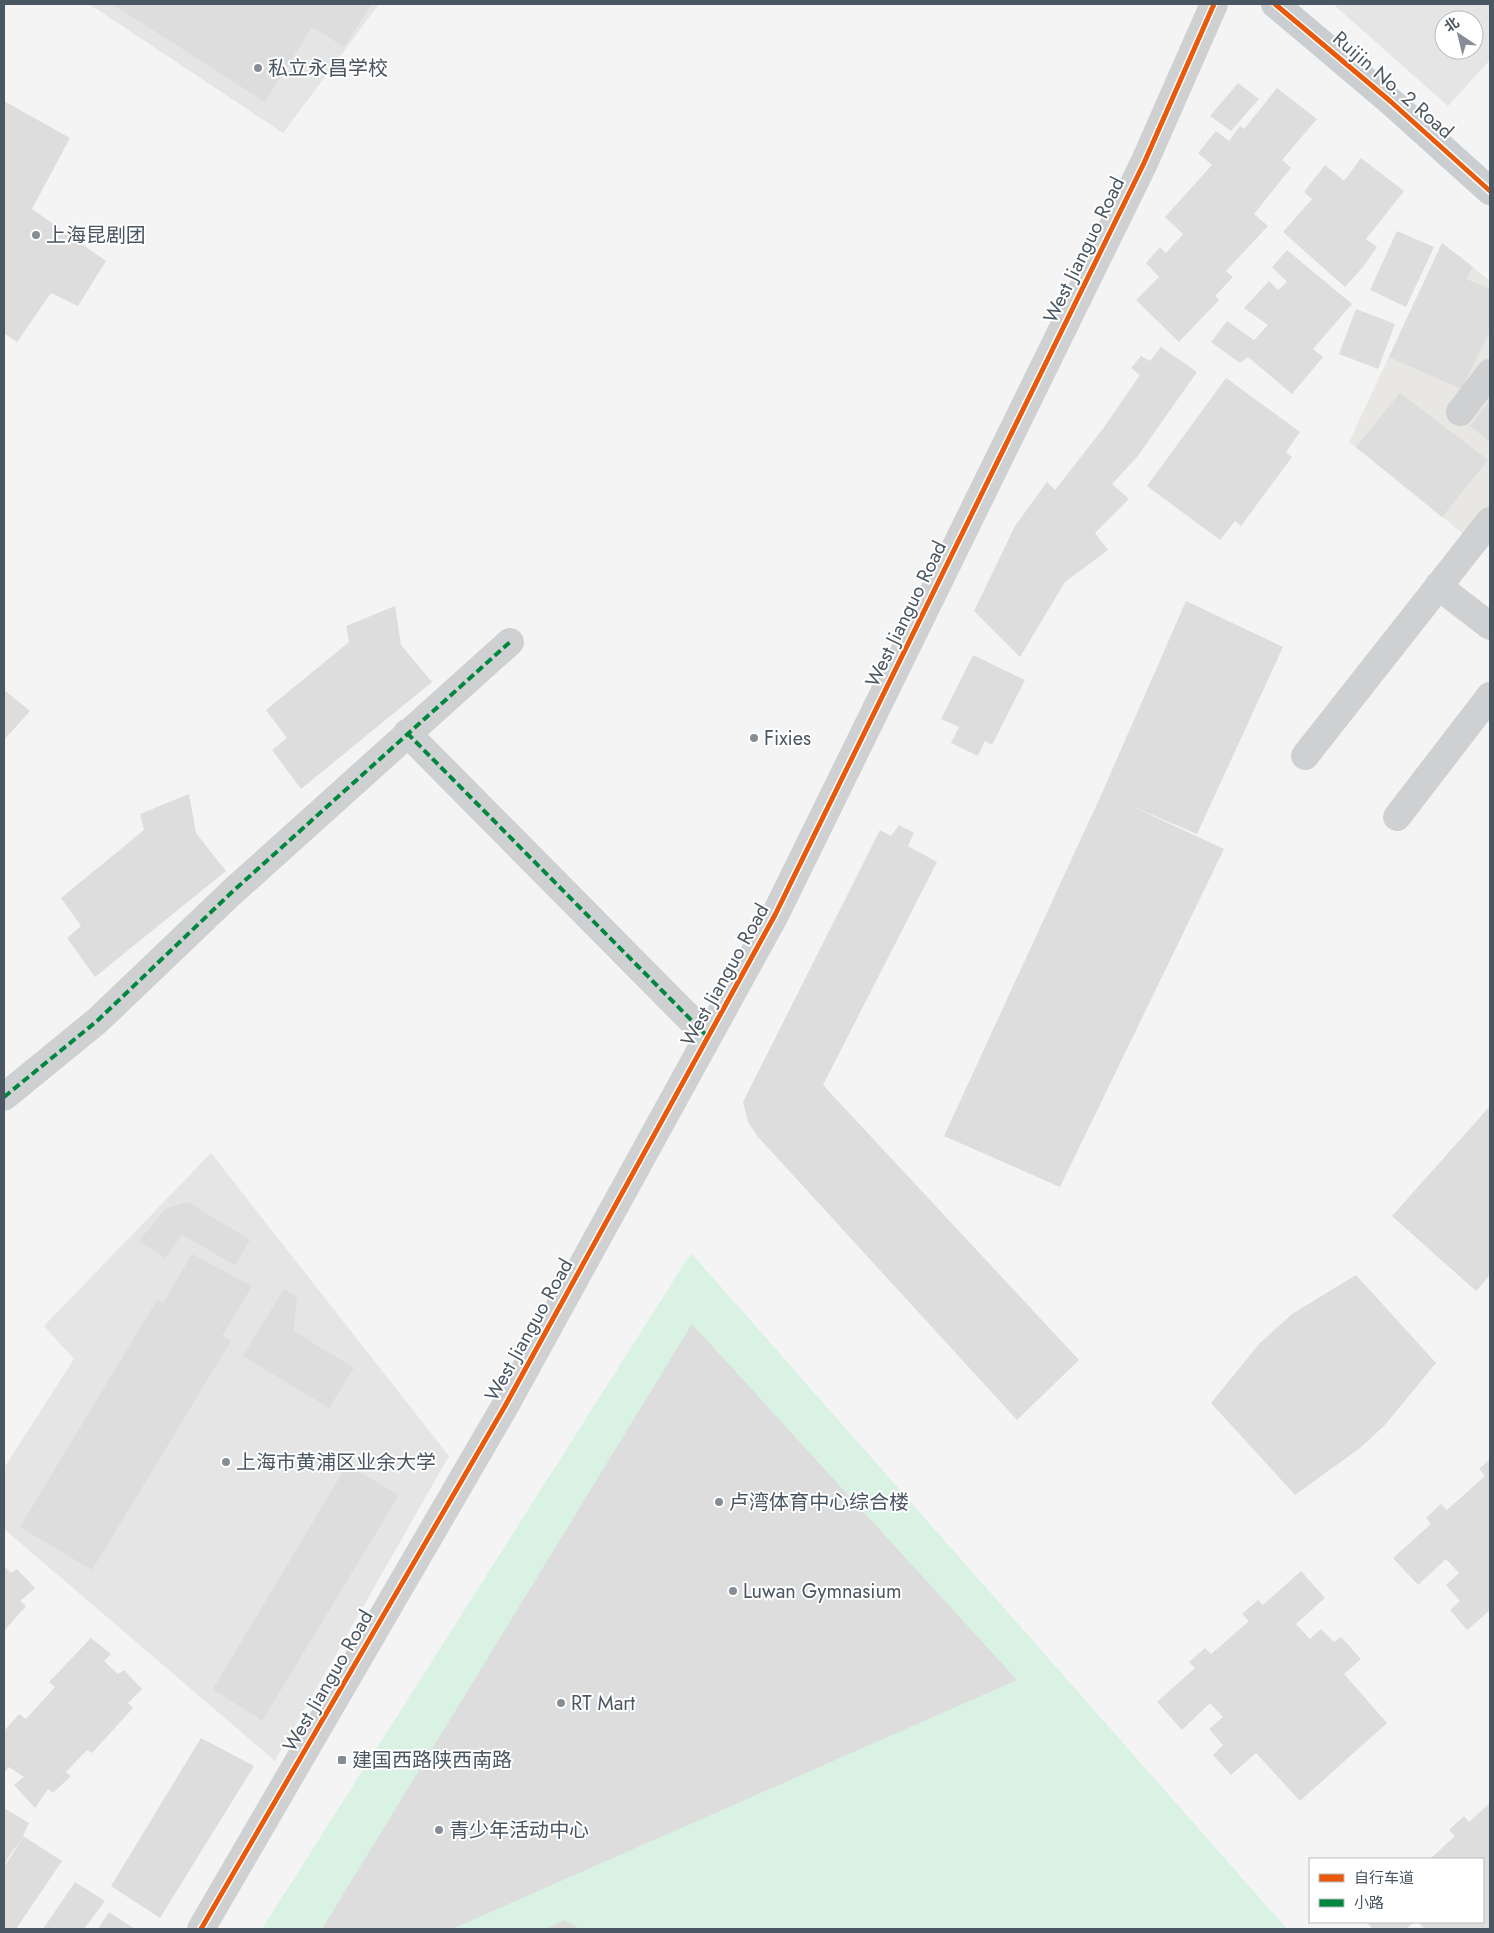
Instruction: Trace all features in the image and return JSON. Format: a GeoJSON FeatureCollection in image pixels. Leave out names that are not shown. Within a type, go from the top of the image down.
{"type":"FeatureCollection","features":[{"type":"Feature","properties":{"kind":"main road","name":"Ruijin No. 2 Road"},"geometry":{"type":"LineString","coordinates":[[1275,4],[1390,101],[1490,191]]}},
{"type":"Feature","properties":{"kind":"street","name":"West Jianguo Road"},"geometry":{"type":"LineString","coordinates":[[201,1929],[505,1406],[775,915],[1144,163],[1214,4]]}},
{"type":"Feature","properties":{"kind":"street"},"geometry":{"type":"LineString","coordinates":[[1460,412],[1490,373]]}},
{"type":"Feature","properties":{"kind":"street"},"geometry":{"type":"LineString","coordinates":[[1305,756],[1490,521]]}},
{"type":"Feature","properties":{"kind":"street"},"geometry":{"type":"LineString","coordinates":[[1438,586],[1490,626]]}},
{"type":"Feature","properties":{"kind":"street"},"geometry":{"type":"LineString","coordinates":[[4,1097],[97,1021],[230,893],[510,642]]}},
{"type":"Feature","properties":{"kind":"street"},"geometry":{"type":"LineString","coordinates":[[1397,817],[1490,696]]}},
{"type":"Feature","properties":{"kind":"street"},"geometry":{"type":"LineString","coordinates":[[407,734],[708,1037]]}},
{"type":"Feature","properties":{"kind":"shaded area","name":"私立永昌学校"},"geometry":{"type":"Polygon","coordinates":[[[89,4],[379,4],[283,133],[89,4]]]}},
{"type":"Feature","properties":{"kind":"shaded area"},"geometry":{"type":"Polygon","coordinates":[[[1333,4],[1490,4],[1490,60],[1448,106],[1333,4]]]}},
{"type":"Feature","properties":{"kind":"shaded area"},"geometry":{"type":"Polygon","coordinates":[[[1442,243],[1490,281],[1490,506],[1466,536],[1349,442],[1442,243]]]}},
{"type":"Feature","properties":{"kind":"shaded area","name":"上海市黄浦区业余大学"},"geometry":{"type":"Polygon","coordinates":[[[211,1153],[449,1456],[275,1761],[4,1529],[4,1468],[74,1359],[44,1326],[211,1153]]]}},
{"type":"Feature","properties":{"kind":"green space","name":"Luwan Gymnasium"},"geometry":{"type":"Polygon","coordinates":[[[691,1253],[1287,1929],[262,1929],[691,1253]]]}},
{"type":"Feature","properties":{"kind":"building","name":"私立永昌学校"},"geometry":{"type":"Polygon","coordinates":[[[112,4],[371,4],[344,47],[312,27],[265,102],[112,4]]]}},
{"type":"Feature","properties":{"kind":"building"},"geometry":{"type":"Polygon","coordinates":[[[1238,83],[1259,99],[1231,131],[1210,116],[1238,83]]]}},
{"type":"Feature","properties":{"kind":"building"},"geometry":{"type":"Polygon","coordinates":[[[1277,88],[1317,119],[1282,160],[1291,168],[1254,214],[1268,226],[1226,271],[1233,277],[1215,296],[1219,300],[1179,342],[1136,300],[1159,277],[1146,263],[1160,247],[1166,253],[1183,234],[1165,217],[1212,165],[1198,153],[1216,131],[1229,141],[1240,126],[1244,129],[1277,88]]]}},
{"type":"Feature","properties":{"kind":"building","name":"上海昆剧团"},"geometry":{"type":"Polygon","coordinates":[[[4,101],[70,138],[32,209],[106,261],[78,306],[51,293],[17,342],[4,333],[4,101]]]}},
{"type":"Feature","properties":{"kind":"building"},"geometry":{"type":"Polygon","coordinates":[[[1361,158],[1404,191],[1366,239],[1377,247],[1363,267],[1345,287],[1283,232],[1312,199],[1304,192],[1325,165],[1344,181],[1361,158]]]}},
{"type":"Feature","properties":{"kind":"building"},"geometry":{"type":"Polygon","coordinates":[[[1397,231],[1434,247],[1406,307],[1370,290],[1397,231]]]}},
{"type":"Feature","properties":{"kind":"building"},"geometry":{"type":"Polygon","coordinates":[[[1442,243],[1473,267],[1466,279],[1490,289],[1490,332],[1461,389],[1389,357],[1442,243]]]}},
{"type":"Feature","properties":{"kind":"building"},"geometry":{"type":"Polygon","coordinates":[[[1287,250],[1352,304],[1313,349],[1323,357],[1292,394],[1248,357],[1240,363],[1211,342],[1227,321],[1254,340],[1268,325],[1244,308],[1269,281],[1278,290],[1287,282],[1272,267],[1287,250]]]}},
{"type":"Feature","properties":{"kind":"building"},"geometry":{"type":"Polygon","coordinates":[[[1356,309],[1395,324],[1378,369],[1339,354],[1356,309]]]}},
{"type":"Feature","properties":{"kind":"building"},"geometry":{"type":"Polygon","coordinates":[[[1161,347],[1197,372],[1137,457],[1112,484],[1129,499],[1095,533],[1108,550],[1065,582],[1020,657],[974,611],[1015,526],[1047,482],[1055,490],[1102,430],[1140,375],[1131,368],[1141,356],[1150,361],[1161,347]]]}},
{"type":"Feature","properties":{"kind":"building"},"geometry":{"type":"Polygon","coordinates":[[[1226,378],[1300,432],[1286,452],[1292,457],[1241,526],[1235,521],[1220,540],[1147,486],[1226,378]]]}},
{"type":"Feature","properties":{"kind":"building"},"geometry":{"type":"Polygon","coordinates":[[[1400,393],[1488,460],[1442,517],[1356,447],[1400,393]]]}},
{"type":"Feature","properties":{"kind":"building"},"geometry":{"type":"Polygon","coordinates":[[[1490,400],[1490,442],[1470,426],[1490,400]]]}},
{"type":"Feature","properties":{"kind":"building"},"geometry":{"type":"Polygon","coordinates":[[[1186,601],[1283,647],[1197,834],[1129,805],[1224,849],[1060,1187],[944,1136],[1102,793],[1186,601]]]}},
{"type":"Feature","properties":{"kind":"building"},"geometry":{"type":"Polygon","coordinates":[[[395,606],[401,645],[432,682],[301,789],[272,750],[287,738],[266,710],[349,642],[346,626],[395,606]]]}},
{"type":"Feature","properties":{"kind":"building"},"geometry":{"type":"Polygon","coordinates":[[[973,655],[1025,680],[992,745],[985,741],[978,756],[951,743],[959,727],[941,719],[973,655]]]}},
{"type":"Feature","properties":{"kind":"building"},"geometry":{"type":"Polygon","coordinates":[[[4,690],[30,711],[4,740],[4,690]]]}},
{"type":"Feature","properties":{"kind":"building"},"geometry":{"type":"Polygon","coordinates":[[[189,794],[196,833],[226,871],[95,977],[67,938],[81,926],[61,898],[144,830],[140,814],[189,794]]]}},
{"type":"Feature","properties":{"kind":"building"},"geometry":{"type":"Polygon","coordinates":[[[899,825],[914,833],[908,846],[937,862],[823,1085],[1079,1360],[1017,1420],[758,1137],[748,1122],[743,1102],[880,830],[891,836],[899,825]]]}},
{"type":"Feature","properties":{"kind":"building"},"geometry":{"type":"Polygon","coordinates":[[[1490,1106],[1490,1275],[1476,1291],[1392,1216],[1490,1106]]]}},
{"type":"Feature","properties":{"kind":"building"},"geometry":{"type":"Polygon","coordinates":[[[188,1202],[250,1240],[235,1265],[182,1235],[165,1258],[139,1241],[165,1209],[188,1202]]]}},
{"type":"Feature","properties":{"kind":"building"},"geometry":{"type":"Polygon","coordinates":[[[192,1254],[252,1286],[222,1336],[231,1341],[92,1570],[20,1527],[157,1300],[163,1303],[192,1254]]]}},
{"type":"Feature","properties":{"kind":"building"},"geometry":{"type":"Polygon","coordinates":[[[1356,1275],[1436,1363],[1384,1426],[1360,1448],[1295,1495],[1211,1403],[1260,1343],[1292,1314],[1356,1275]]]}},
{"type":"Feature","properties":{"kind":"building"},"geometry":{"type":"Polygon","coordinates":[[[284,1289],[297,1297],[294,1331],[354,1368],[329,1408],[243,1356],[284,1289]]]}},
{"type":"Feature","properties":{"kind":"building","name":"卢湾体育中心综合楼"},"geometry":{"type":"Polygon","coordinates":[[[692,1324],[1017,1680],[452,1929],[322,1929],[692,1324]]]}},
{"type":"Feature","properties":{"kind":"building"},"geometry":{"type":"Polygon","coordinates":[[[1490,1459],[1490,1610],[1467,1630],[1450,1610],[1460,1601],[1446,1585],[1459,1573],[1446,1559],[1418,1585],[1393,1558],[1431,1524],[1426,1518],[1441,1504],[1447,1510],[1485,1476],[1479,1469],[1490,1459]]]}},
{"type":"Feature","properties":{"kind":"building"},"geometry":{"type":"Polygon","coordinates":[[[347,1465],[399,1495],[262,1721],[213,1689],[347,1465]]]}},
{"type":"Feature","properties":{"kind":"building"},"geometry":{"type":"Polygon","coordinates":[[[4,1566],[11,1573],[17,1569],[35,1588],[20,1601],[26,1606],[4,1631],[4,1566]]]}},
{"type":"Feature","properties":{"kind":"building"},"geometry":{"type":"Polygon","coordinates":[[[1301,1571],[1325,1598],[1296,1624],[1310,1639],[1321,1629],[1334,1642],[1341,1637],[1361,1659],[1344,1674],[1387,1723],[1300,1801],[1256,1753],[1231,1775],[1213,1755],[1223,1745],[1209,1729],[1223,1717],[1210,1703],[1182,1730],[1157,1702],[1195,1668],[1189,1662],[1205,1648],[1211,1654],[1249,1621],[1242,1614],[1258,1600],[1263,1605],[1301,1571]]]}},
{"type":"Feature","properties":{"kind":"building"},"geometry":{"type":"Polygon","coordinates":[[[91,1638],[111,1654],[104,1661],[118,1674],[124,1670],[142,1689],[128,1703],[133,1708],[92,1753],[87,1750],[66,1772],[71,1776],[53,1793],[48,1789],[35,1808],[14,1785],[24,1777],[9,1767],[4,1772],[4,1731],[19,1714],[26,1719],[55,1687],[49,1682],[91,1638]]]}},
{"type":"Feature","properties":{"kind":"building"},"geometry":{"type":"Polygon","coordinates":[[[201,1738],[254,1766],[160,1918],[111,1886],[201,1738]]]}},
{"type":"Feature","properties":{"kind":"building"},"geometry":{"type":"Polygon","coordinates":[[[1490,1803],[1490,1929],[1425,1929],[1419,1923],[1484,1923],[1484,1858],[1431,1858],[1455,1836],[1449,1830],[1464,1816],[1469,1822],[1490,1803]]]}},
{"type":"Feature","properties":{"kind":"building"},"geometry":{"type":"Polygon","coordinates":[[[4,1808],[29,1823],[23,1836],[62,1861],[16,1929],[4,1929],[4,1867],[22,1839],[4,1866],[4,1808]]]}},
{"type":"Feature","properties":{"kind":"building"},"geometry":{"type":"Polygon","coordinates":[[[75,1882],[105,1901],[84,1929],[43,1929],[75,1882]]]}},
{"type":"Feature","properties":{"kind":"building"},"geometry":{"type":"Polygon","coordinates":[[[109,1912],[135,1929],[98,1929],[109,1912]]]}},
{"type":"Feature","properties":{"kind":"building"},"geometry":{"type":"Polygon","coordinates":[[[564,1920],[580,1929],[546,1929],[564,1920]]]}},
{"type":"Feature","properties":{"kind":"building"},"geometry":{"type":"Polygon","coordinates":[[[1367,1923],[1413,1923],[1406,1929],[1373,1929],[1367,1923]]]}},
{"type":"Feature","properties":{"kind":"marked path"},"geometry":{"type":"LineString","coordinates":[[4,1097],[97,1021],[231,893],[510,642]]}},
{"type":"Feature","properties":{"kind":"marked path"},"geometry":{"type":"LineString","coordinates":[[407,733],[708,1037]]}},
{"type":"Feature","properties":{"kind":"cycle path"},"geometry":{"type":"LineString","coordinates":[[201,1929],[505,1406],[775,915],[1144,163],[1214,4]]}},
{"type":"Feature","properties":{"kind":"cycle path"},"geometry":{"type":"LineString","coordinates":[[1275,4],[1390,101],[1490,191]]}},
{"type":"Feature","properties":{"kind":"place","name":"私立永昌学校"},"geometry":{"type":"Point","coordinates":[258,68]}},
{"type":"Feature","properties":{"kind":"place","name":"上海昆剧团"},"geometry":{"type":"Point","coordinates":[36,235]}},
{"type":"Feature","properties":{"kind":"place","name":"Fixies"},"geometry":{"type":"Point","coordinates":[754,738]}},
{"type":"Feature","properties":{"kind":"place","name":"上海市黄浦区业余大学"},"geometry":{"type":"Point","coordinates":[226,1462]}},
{"type":"Feature","properties":{"kind":"place","name":"卢湾体育中心综合楼"},"geometry":{"type":"Point","coordinates":[719,1502]}},
{"type":"Feature","properties":{"kind":"place","name":"Luwan Gymnasium"},"geometry":{"type":"Point","coordinates":[733,1591]}},
{"type":"Feature","properties":{"kind":"place","name":"RT Mart"},"geometry":{"type":"Point","coordinates":[561,1703]}},
{"type":"Feature","properties":{"kind":"place","name":"建国西路陕西南路"},"geometry":{"type":"Point","coordinates":[342,1760]}},
{"type":"Feature","properties":{"kind":"place","name":"青少年活动中心"},"geometry":{"type":"Point","coordinates":[439,1830]}}]}
